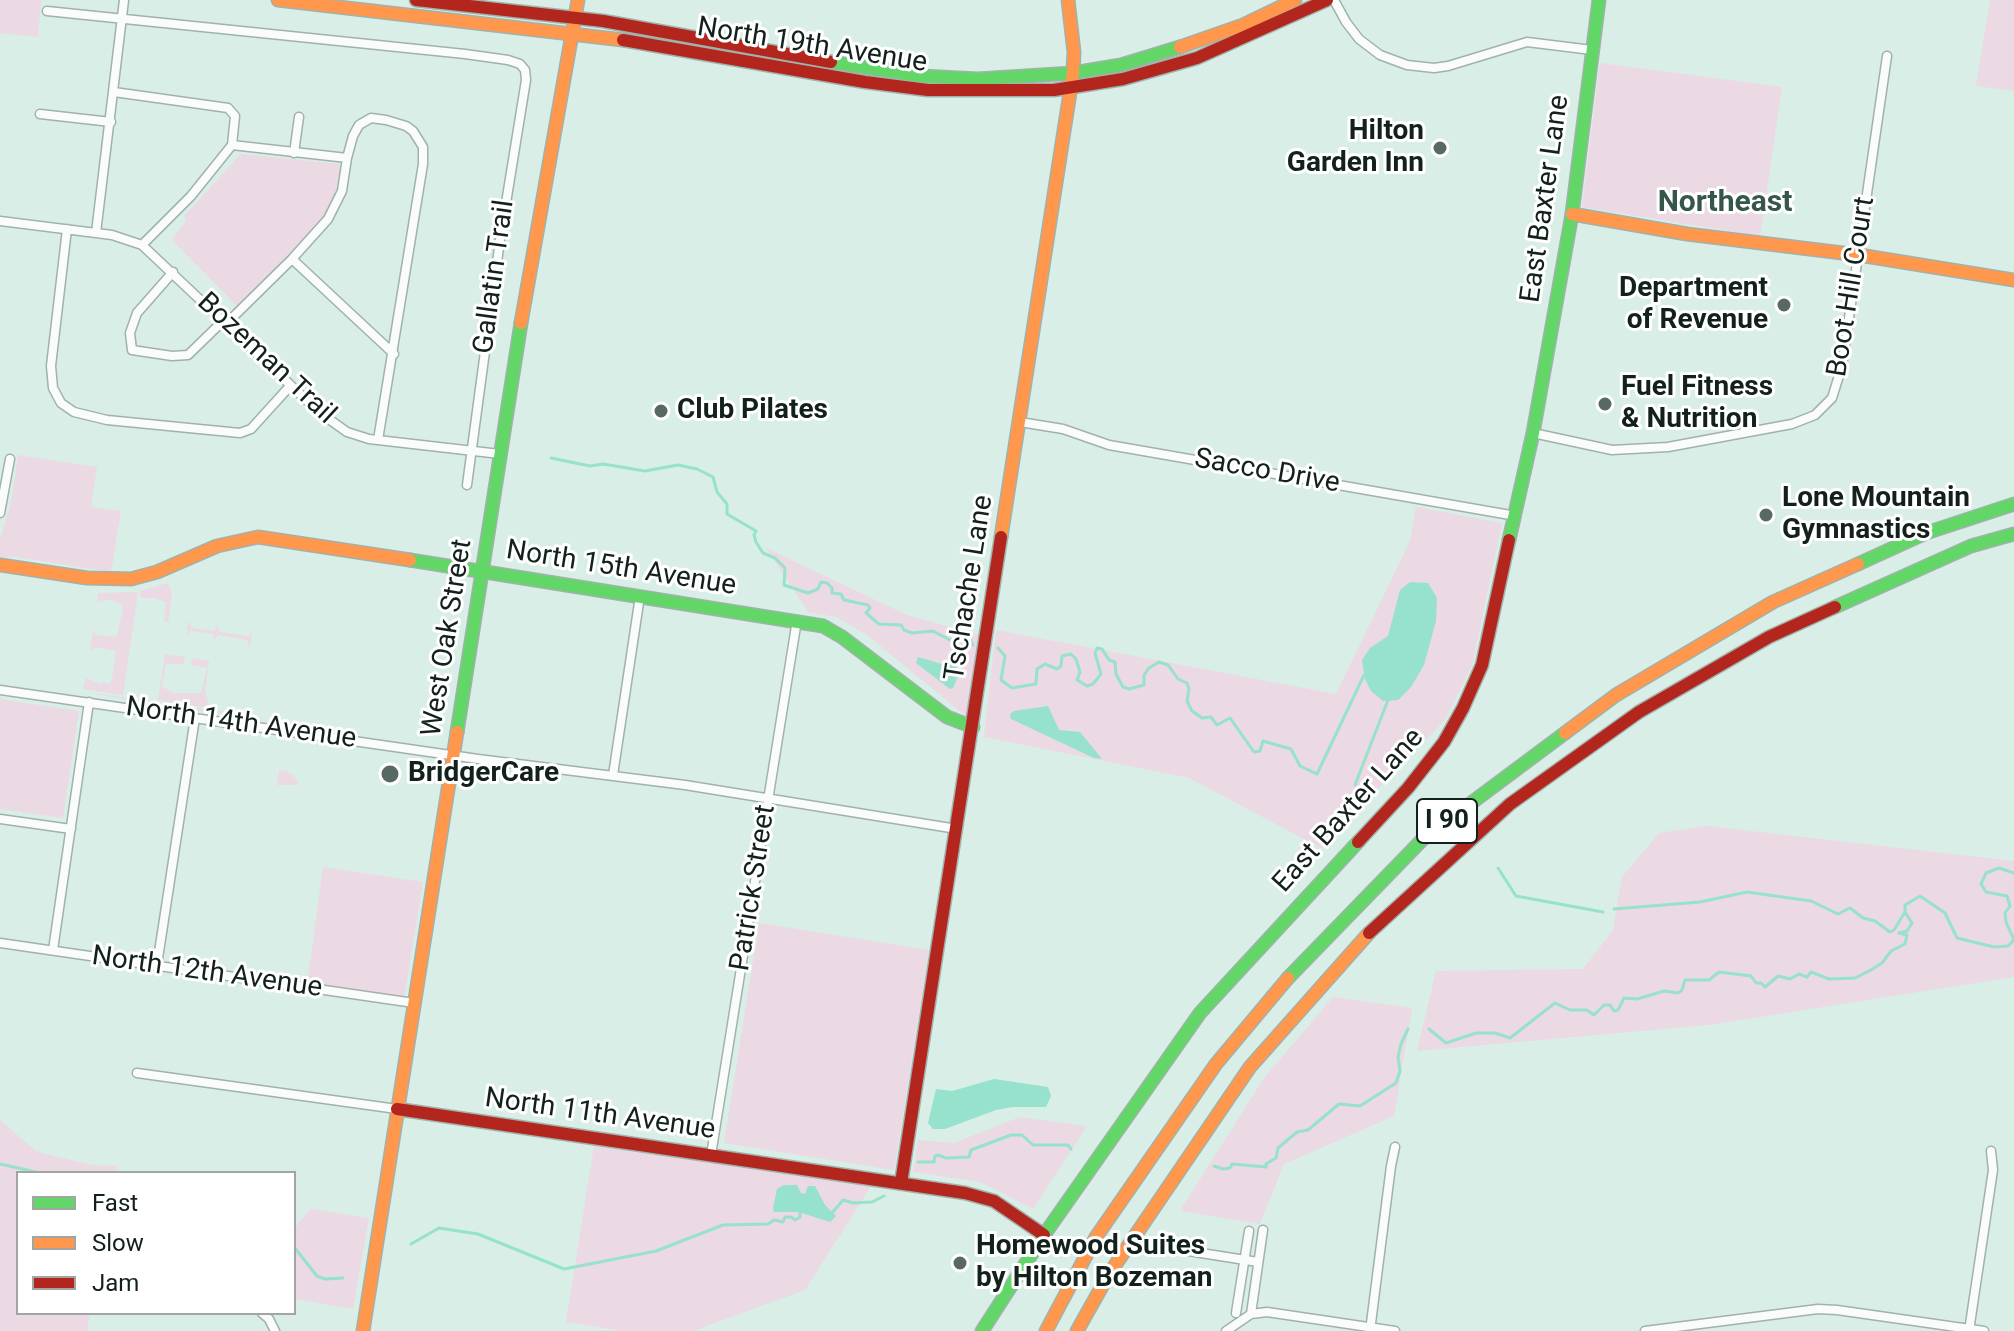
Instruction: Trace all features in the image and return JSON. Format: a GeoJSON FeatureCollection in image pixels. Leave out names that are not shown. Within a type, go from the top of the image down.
{"type":"FeatureCollection","features":[{"type":"Feature","properties":{"kind":"main road","name":"North 19th Avenue"},"geometry":{"type":"LineString","coordinates":[[278,0],[603,36],[865,82],[928,90],[1071,88],[1123,79],[1197,58],[1327,0]]}},
{"type":"Feature","properties":{"kind":"main road","name":"North 19th Avenue"},"geometry":{"type":"LineString","coordinates":[[416,0],[575,18],[920,76],[978,79],[1073,73],[1121,65],[1243,25],[1295,0]]}},
{"type":"Feature","properties":{"kind":"main road","name":"West Oak Street"},"geometry":{"type":"LineString","coordinates":[[363,1331],[500,454],[578,0]]}},
{"type":"Feature","properties":{"kind":"main road","name":"Tschache Lane"},"geometry":{"type":"LineString","coordinates":[[901,1183],[1071,88],[1074,52],[1068,0]]}},
{"type":"Feature","properties":{"kind":"main road","name":"East Baxter Lane"},"geometry":{"type":"LineString","coordinates":[[982,1331],[1044,1235],[1200,1013],[1408,788],[1444,742],[1463,708],[1482,665],[1533,433],[1572,214],[1599,0]]}},
{"type":"Feature","properties":{"kind":"main road"},"geometry":{"type":"LineString","coordinates":[[1572,214],[1687,234],[1859,255],[2014,280]]}},
{"type":"Feature","properties":{"kind":"main road","name":"I 90"},"geometry":{"type":"LineString","coordinates":[[1046,1331],[1096,1237],[1216,1064],[1288,978],[1423,839],[1616,695],[1773,602],[1926,533],[2014,504]]}},
{"type":"Feature","properties":{"kind":"main road","name":"I 90"},"geometry":{"type":"LineString","coordinates":[[1077,1331],[1109,1274],[1250,1067],[1373,929],[1510,804],[1639,712],[1769,637],[1971,546],[2014,534]]}},
{"type":"Feature","properties":{"kind":"main road","name":"North 15th Avenue"},"geometry":{"type":"LineString","coordinates":[[0,565],[87,578],[131,579],[157,572],[217,546],[258,537],[797,620],[823,626],[842,637],[947,717],[973,727]]}},
{"type":"Feature","properties":{"kind":"main road","name":"North 11th Avenue"},"geometry":{"type":"LineString","coordinates":[[397,1109],[965,1193],[994,1201],[1044,1235]]}},
{"type":"Feature","properties":{"kind":"main road"},"geometry":{"type":"LineString","coordinates":[[1089,1331],[1154,1209]]}},
{"type":"Feature","properties":{"kind":"main road"},"geometry":{"type":"LineString","coordinates":[[1036,1331],[1096,1237]]}},
{"type":"Feature","properties":{"kind":"street"},"geometry":{"type":"LineString","coordinates":[[96,233],[124,0]]}},
{"type":"Feature","properties":{"kind":"street"},"geometry":{"type":"LineString","coordinates":[[1334,0],[1359,39],[1380,55],[1407,65],[1448,66],[1527,42],[1592,50]]}},
{"type":"Feature","properties":{"kind":"street"},"geometry":{"type":"LineString","coordinates":[[47,11],[122,20]]}},
{"type":"Feature","properties":{"kind":"street","name":"Gallatin Trail"},"geometry":{"type":"LineString","coordinates":[[122,20],[465,54],[508,60],[520,64],[525,70],[467,485]]}},
{"type":"Feature","properties":{"kind":"street","name":"Boot Hill Court"},"geometry":{"type":"LineString","coordinates":[[1533,433],[1612,450],[1640,450],[1792,424],[1815,415],[1832,398],[1840,377],[1887,56]]}},
{"type":"Feature","properties":{"kind":"street"},"geometry":{"type":"LineString","coordinates":[[114,92],[228,108],[235,116],[232,145],[191,196],[142,245]]}},
{"type":"Feature","properties":{"kind":"street"},"geometry":{"type":"LineString","coordinates":[[40,114],[111,122]]}},
{"type":"Feature","properties":{"kind":"street"},"geometry":{"type":"LineString","coordinates":[[294,153],[299,117]]}},
{"type":"Feature","properties":{"kind":"street"},"geometry":{"type":"LineString","coordinates":[[173,272],[137,313],[130,333],[132,350],[172,356],[188,355],[292,259],[328,219],[342,191],[347,158],[359,125],[371,118],[406,126],[419,138],[423,147],[421,181],[378,440]]}},
{"type":"Feature","properties":{"kind":"street"},"geometry":{"type":"LineString","coordinates":[[232,145],[347,158]]}},
{"type":"Feature","properties":{"kind":"street","name":"Bozeman Trail"},"geometry":{"type":"LineString","coordinates":[[0,221],[112,235],[142,245],[290,386],[334,424],[358,437],[500,454]]}},
{"type":"Feature","properties":{"kind":"street"},"geometry":{"type":"LineString","coordinates":[[67,229],[51,366],[53,388],[61,403],[78,413],[107,420],[240,433],[251,429],[290,386]]}},
{"type":"Feature","properties":{"kind":"street"},"geometry":{"type":"LineString","coordinates":[[292,259],[394,354]]}},
{"type":"Feature","properties":{"kind":"street","name":"Sacco Drive"},"geometry":{"type":"LineString","coordinates":[[1020,422],[1063,429],[1109,445],[1516,516]]}},
{"type":"Feature","properties":{"kind":"street"},"geometry":{"type":"LineString","coordinates":[[1,508],[10,459]]}},
{"type":"Feature","properties":{"kind":"street"},"geometry":{"type":"LineString","coordinates":[[613,775],[640,596]]}},
{"type":"Feature","properties":{"kind":"street","name":"Patrick Street"},"geometry":{"type":"LineString","coordinates":[[711,1155],[797,620]]}},
{"type":"Feature","properties":{"kind":"street","name":"North 14th Avenue"},"geometry":{"type":"LineString","coordinates":[[0,690],[613,775],[957,829]]}},
{"type":"Feature","properties":{"kind":"street"},"geometry":{"type":"LineString","coordinates":[[53,950],[89,702]]}},
{"type":"Feature","properties":{"kind":"street"},"geometry":{"type":"LineString","coordinates":[[157,965],[195,718]]}},
{"type":"Feature","properties":{"kind":"street"},"geometry":{"type":"LineString","coordinates":[[0,819],[71,829]]}},
{"type":"Feature","properties":{"kind":"street","name":"North 12th Avenue"},"geometry":{"type":"LineString","coordinates":[[0,943],[414,1003]]}},
{"type":"Feature","properties":{"kind":"street","name":"North 11th Avenue"},"geometry":{"type":"LineString","coordinates":[[137,1073],[397,1109]]}},
{"type":"Feature","properties":{"kind":"street"},"geometry":{"type":"LineString","coordinates":[[1370,1329],[1395,1147]]}},
{"type":"Feature","properties":{"kind":"street"},"geometry":{"type":"LineString","coordinates":[[1969,1330],[1993,1170],[1991,1151]]}},
{"type":"Feature","properties":{"kind":"street"},"geometry":{"type":"LineString","coordinates":[[1251,1314],[1263,1230]]}},
{"type":"Feature","properties":{"kind":"street"},"geometry":{"type":"LineString","coordinates":[[1236,1313],[1249,1231]]}},
{"type":"Feature","properties":{"kind":"street"},"geometry":{"type":"LineString","coordinates":[[1175,1244],[1182,1250],[1258,1262]]}},
{"type":"Feature","properties":{"kind":"street"},"geometry":{"type":"LineString","coordinates":[[1645,1331],[1818,1309],[1984,1331]]}},
{"type":"Feature","properties":{"kind":"street"},"geometry":{"type":"LineString","coordinates":[[1226,1331],[1251,1314],[1267,1312],[1395,1331]]}},
{"type":"Feature","properties":{"kind":"shaded area"},"geometry":{"type":"Polygon","coordinates":[[[0,0],[41,0],[38,37],[0,33],[0,0]]]}},
{"type":"Feature","properties":{"kind":"shaded area"},"geometry":{"type":"Polygon","coordinates":[[[1990,0],[2014,0],[2014,91],[1976,86],[1990,0]]]}},
{"type":"Feature","properties":{"kind":"shaded area"},"geometry":{"type":"Polygon","coordinates":[[[1600,63],[1782,87],[1760,236],[1582,207],[1600,63]]]}},
{"type":"Feature","properties":{"kind":"shaded area"},"geometry":{"type":"Polygon","coordinates":[[[241,154],[339,164],[341,178],[337,199],[328,213],[238,307],[172,240],[186,221],[184,216],[241,154]]]}},
{"type":"Feature","properties":{"kind":"shaded area"},"geometry":{"type":"Polygon","coordinates":[[[18,455],[97,467],[91,507],[121,511],[111,572],[16,557],[0,558],[0,539],[11,503],[18,455]]]}},
{"type":"Feature","properties":{"kind":"shaded area"},"geometry":{"type":"Polygon","coordinates":[[[1416,507],[1502,523],[1472,666],[1445,720],[1321,848],[1189,778],[984,737],[996,630],[1336,694],[1410,541],[1416,507]]]}},
{"type":"Feature","properties":{"kind":"shaded area"},"geometry":{"type":"Polygon","coordinates":[[[766,548],[907,615],[979,635],[967,717],[867,635],[836,617],[808,612],[766,548]]]}},
{"type":"Feature","properties":{"kind":"shaded area"},"geometry":{"type":"Polygon","coordinates":[[[1410,582],[1428,583],[1437,598],[1436,621],[1424,665],[1411,687],[1398,700],[1383,701],[1371,691],[1365,679],[1362,660],[1370,648],[1388,636],[1400,590],[1410,582]]]}},
{"type":"Feature","properties":{"kind":"shaded area"},"geometry":{"type":"Polygon","coordinates":[[[168,583],[172,593],[168,622],[164,621],[166,602],[141,598],[140,591],[168,583]]]}},
{"type":"Feature","properties":{"kind":"shaded area"},"geometry":{"type":"Polygon","coordinates":[[[138,592],[123,695],[83,689],[86,678],[102,684],[109,684],[112,680],[116,651],[96,647],[90,651],[93,631],[96,635],[117,637],[123,609],[121,604],[111,600],[97,604],[98,593],[138,592]]]}},
{"type":"Feature","properties":{"kind":"shaded area"},"geometry":{"type":"Polygon","coordinates":[[[190,621],[191,628],[214,631],[218,624],[219,632],[249,636],[252,630],[251,644],[248,646],[248,640],[218,635],[214,641],[214,634],[190,631],[188,637],[190,621]]]}},
{"type":"Feature","properties":{"kind":"shaded area"},"geometry":{"type":"Polygon","coordinates":[[[165,654],[185,657],[184,664],[166,664],[162,686],[172,693],[201,693],[207,668],[191,665],[192,658],[209,661],[205,691],[210,708],[158,700],[165,654]]]}},
{"type":"Feature","properties":{"kind":"shaded area"},"geometry":{"type":"Polygon","coordinates":[[[918,657],[945,665],[955,664],[959,674],[953,688],[950,689],[916,663],[918,657]]]}},
{"type":"Feature","properties":{"kind":"shaded area"},"geometry":{"type":"Polygon","coordinates":[[[86,692],[241,714],[138,702],[86,692]]]}},
{"type":"Feature","properties":{"kind":"shaded area"},"geometry":{"type":"Polygon","coordinates":[[[0,699],[79,711],[63,818],[0,809],[0,699]]]}},
{"type":"Feature","properties":{"kind":"shaded area"},"geometry":{"type":"Polygon","coordinates":[[[1048,706],[1059,730],[1080,732],[1102,759],[1011,719],[1010,714],[1014,711],[1048,706]]]}},
{"type":"Feature","properties":{"kind":"shaded area"},"geometry":{"type":"Polygon","coordinates":[[[279,770],[287,771],[298,780],[297,785],[277,785],[279,770]]]}},
{"type":"Feature","properties":{"kind":"shaded area"},"geometry":{"type":"Polygon","coordinates":[[[1707,826],[2014,861],[2014,977],[1709,1025],[1417,1051],[1436,971],[1583,969],[1613,930],[1622,877],[1659,833],[1707,826]]]}},
{"type":"Feature","properties":{"kind":"shaded area"},"geometry":{"type":"Polygon","coordinates":[[[323,867],[423,882],[404,999],[307,986],[323,867]]]}},
{"type":"Feature","properties":{"kind":"shaded area"},"geometry":{"type":"Polygon","coordinates":[[[759,923],[929,950],[894,1170],[724,1143],[759,923]]]}},
{"type":"Feature","properties":{"kind":"shaded area"},"geometry":{"type":"Polygon","coordinates":[[[1333,997],[1412,1008],[1394,1116],[1284,1164],[1260,1224],[1180,1211],[1264,1078],[1333,997]]]}},
{"type":"Feature","properties":{"kind":"shaded area"},"geometry":{"type":"Polygon","coordinates":[[[994,1079],[1048,1087],[1051,1096],[1046,1107],[996,1110],[945,1129],[933,1129],[928,1123],[936,1089],[952,1091],[994,1079]]]}},
{"type":"Feature","properties":{"kind":"shaded area"},"geometry":{"type":"Polygon","coordinates":[[[1020,1117],[1087,1126],[1033,1209],[981,1182],[913,1172],[918,1140],[954,1143],[1020,1117]]]}},
{"type":"Feature","properties":{"kind":"shaded area"},"geometry":{"type":"Polygon","coordinates":[[[0,1120],[37,1152],[92,1165],[117,1166],[116,1171],[16,1171],[16,1315],[90,1315],[87,1331],[0,1331],[0,1120]]]}},
{"type":"Feature","properties":{"kind":"shaded area"},"geometry":{"type":"Polygon","coordinates":[[[594,1146],[872,1185],[805,1290],[693,1331],[623,1331],[566,1322],[594,1146]]]}},
{"type":"Feature","properties":{"kind":"shaded area"},"geometry":{"type":"Polygon","coordinates":[[[784,1185],[797,1185],[805,1194],[808,1186],[815,1186],[825,1205],[836,1216],[830,1222],[799,1212],[774,1212],[777,1189],[784,1185]]]}},
{"type":"Feature","properties":{"kind":"shaded area"},"geometry":{"type":"Polygon","coordinates":[[[310,1209],[369,1218],[353,1309],[296,1299],[296,1226],[310,1209]]]}},
{"type":"Feature","properties":{"kind":"waterway"},"geometry":{"type":"LineString","coordinates":[[551,458],[590,466],[603,464],[645,471],[678,465],[697,469],[713,477],[717,492],[727,504],[727,514],[756,531],[756,542],[763,553],[775,558],[785,568],[784,585],[808,593],[818,589],[821,582],[827,583],[832,593],[841,594],[844,600],[868,605],[870,608],[866,613],[879,624],[901,625],[912,633],[933,631],[950,640],[969,638],[973,645]]}},
{"type":"Feature","properties":{"kind":"waterway"},"geometry":{"type":"LineString","coordinates":[[998,648],[1005,656],[1001,680],[1012,688],[1036,684],[1037,669],[1045,664],[1057,669],[1061,666],[1062,656],[1071,654],[1080,672],[1077,680],[1087,686],[1093,684],[1101,674],[1095,653],[1097,648],[1115,662],[1116,674],[1123,687],[1129,689],[1144,685],[1144,675],[1149,668],[1159,662],[1168,665],[1178,679],[1187,683],[1187,701],[1192,711],[1202,718],[1211,717],[1217,725],[1230,718],[1254,752],[1260,751],[1263,741],[1291,749],[1300,766],[1317,774],[1364,675],[1366,677]]}},
{"type":"Feature","properties":{"kind":"waterway"},"geometry":{"type":"LineString","coordinates":[[1355,785],[1388,700]]}},
{"type":"Feature","properties":{"kind":"waterway"},"geometry":{"type":"LineString","coordinates":[[1498,868],[1516,896],[1603,912]]}},
{"type":"Feature","properties":{"kind":"waterway"},"geometry":{"type":"LineString","coordinates":[[1614,909],[1700,902],[1747,892],[1811,901],[1838,914],[1850,908],[1890,932],[1905,912],[1905,905],[1920,896],[1945,913],[1957,938],[1994,947],[2008,946],[2014,940],[2006,922],[2005,913],[2010,906],[2007,896],[1986,892],[1981,884],[1986,873],[1999,868],[2014,873]]}},
{"type":"Feature","properties":{"kind":"waterway"},"geometry":{"type":"LineString","coordinates":[[1429,1029],[1446,1043],[1476,1033],[1495,1033],[1510,1038],[1555,1003],[1570,1010],[1587,1010],[1594,1015],[1604,1005],[1618,1010],[1624,998],[1637,999],[1664,991],[1678,993],[1685,980],[1709,980],[1719,972],[1751,976],[1756,983],[1765,987],[1778,976],[1790,979],[1799,974],[1807,977],[1811,972],[1829,979],[1855,978],[1882,963],[1891,951],[1905,944],[1907,935],[1899,933],[1907,931],[1912,923],[1905,912]]}},
{"type":"Feature","properties":{"kind":"waterway"},"geometry":{"type":"LineString","coordinates":[[1214,1166],[1223,1169],[1230,1168],[1232,1164],[1266,1167],[1276,1158],[1278,1148],[1297,1132],[1308,1130],[1339,1104],[1360,1106],[1396,1083],[1400,1071],[1398,1057],[1408,1029]]}},
{"type":"Feature","properties":{"kind":"waterway"},"geometry":{"type":"LineString","coordinates":[[918,1162],[934,1162],[938,1155],[946,1158],[969,1157],[971,1150],[1011,1135],[1022,1135],[1033,1145],[1068,1145],[1071,1149]]}},
{"type":"Feature","properties":{"kind":"waterway"},"geometry":{"type":"LineString","coordinates":[[0,1164],[31,1171]]}},
{"type":"Feature","properties":{"kind":"waterway"},"geometry":{"type":"LineString","coordinates":[[832,1213],[843,1200],[872,1202],[884,1196]]}},
{"type":"Feature","properties":{"kind":"waterway"},"geometry":{"type":"LineString","coordinates":[[411,1244],[439,1228],[478,1234],[564,1269],[656,1251],[723,1225],[768,1224],[774,1220],[783,1222],[785,1217],[795,1220],[800,1217],[800,1212]]}},
{"type":"Feature","properties":{"kind":"waterway"},"geometry":{"type":"LineString","coordinates":[[296,1250],[317,1276],[343,1278]]}},
{"type":"Feature","properties":{"kind":"traffic: fast"},"geometry":{"type":"LineString","coordinates":[[1509,540],[1533,433],[1572,214],[1599,0]]}},
{"type":"Feature","properties":{"kind":"traffic: fast"},"geometry":{"type":"LineString","coordinates":[[831,62],[920,76],[978,79],[1073,73],[1121,65],[1180,47]]}},
{"type":"Feature","properties":{"kind":"traffic: fast"},"geometry":{"type":"LineString","coordinates":[[457,732],[521,323]]}},
{"type":"Feature","properties":{"kind":"traffic: fast"},"geometry":{"type":"LineString","coordinates":[[1858,564],[1926,533],[2014,504]]}},
{"type":"Feature","properties":{"kind":"traffic: fast"},"geometry":{"type":"LineString","coordinates":[[1835,607],[1971,546],[2014,534]]}},
{"type":"Feature","properties":{"kind":"traffic: fast"},"geometry":{"type":"LineString","coordinates":[[410,560],[823,626],[947,717],[973,727]]}},
{"type":"Feature","properties":{"kind":"traffic: fast"},"geometry":{"type":"LineString","coordinates":[[1288,978],[1423,839],[1565,733]]}},
{"type":"Feature","properties":{"kind":"traffic: fast"},"geometry":{"type":"LineString","coordinates":[[982,1331],[1044,1235],[1200,1013],[1358,842]]}},
{"type":"Feature","properties":{"kind":"traffic: slow"},"geometry":{"type":"LineString","coordinates":[[278,0],[623,40]]}},
{"type":"Feature","properties":{"kind":"traffic: slow"},"geometry":{"type":"LineString","coordinates":[[521,323],[578,0]]}},
{"type":"Feature","properties":{"kind":"traffic: slow"},"geometry":{"type":"LineString","coordinates":[[1001,537],[1073,73],[1074,52],[1068,0]]}},
{"type":"Feature","properties":{"kind":"traffic: slow"},"geometry":{"type":"LineString","coordinates":[[1180,47],[1243,25],[1295,0]]}},
{"type":"Feature","properties":{"kind":"traffic: slow"},"geometry":{"type":"LineString","coordinates":[[1572,214],[1687,234],[1859,255],[2014,280]]}},
{"type":"Feature","properties":{"kind":"traffic: slow"},"geometry":{"type":"LineString","coordinates":[[0,565],[87,578],[131,579],[157,572],[217,546],[258,537],[410,560]]}},
{"type":"Feature","properties":{"kind":"traffic: slow"},"geometry":{"type":"LineString","coordinates":[[1565,733],[1616,695],[1773,602],[1858,564]]}},
{"type":"Feature","properties":{"kind":"traffic: slow"},"geometry":{"type":"LineString","coordinates":[[363,1331],[457,732]]}},
{"type":"Feature","properties":{"kind":"traffic: slow"},"geometry":{"type":"LineString","coordinates":[[1077,1331],[1109,1274],[1250,1067],[1369,933]]}},
{"type":"Feature","properties":{"kind":"traffic: slow"},"geometry":{"type":"LineString","coordinates":[[1046,1331],[1096,1237],[1216,1064],[1288,978]]}},
{"type":"Feature","properties":{"kind":"traffic: jam"},"geometry":{"type":"LineString","coordinates":[[416,0],[603,21],[831,62]]}},
{"type":"Feature","properties":{"kind":"traffic: jam"},"geometry":{"type":"LineString","coordinates":[[623,40],[928,90],[1054,90],[1123,79],[1197,58],[1327,0]]}},
{"type":"Feature","properties":{"kind":"traffic: jam"},"geometry":{"type":"LineString","coordinates":[[901,1183],[1001,537]]}},
{"type":"Feature","properties":{"kind":"traffic: jam"},"geometry":{"type":"LineString","coordinates":[[1358,842],[1408,788],[1444,742],[1463,708],[1482,665],[1509,540]]}},
{"type":"Feature","properties":{"kind":"traffic: jam"},"geometry":{"type":"LineString","coordinates":[[1369,933],[1510,804],[1639,712],[1769,637],[1835,607]]}},
{"type":"Feature","properties":{"kind":"traffic: jam"},"geometry":{"type":"LineString","coordinates":[[397,1109],[965,1193],[994,1201],[1044,1235]]}},
{"type":"Feature","properties":{"kind":"place","name":"Hilton Garden Inn"},"geometry":{"type":"Point","coordinates":[1440,148]}},
{"type":"Feature","properties":{"kind":"place","name":"Department of Revenue"},"geometry":{"type":"Point","coordinates":[1784,305]}},
{"type":"Feature","properties":{"kind":"place","name":"Fuel Fitness & Nutrition"},"geometry":{"type":"Point","coordinates":[1605,404]}},
{"type":"Feature","properties":{"kind":"place","name":"Club Pilates"},"geometry":{"type":"Point","coordinates":[661,411]}},
{"type":"Feature","properties":{"kind":"place","name":"Lone Mountain Gymnastics"},"geometry":{"type":"Point","coordinates":[1766,515]}},
{"type":"Feature","properties":{"kind":"place","name":"BridgerCare"},"geometry":{"type":"Point","coordinates":[390,774]}},
{"type":"Feature","properties":{"kind":"place","name":"Homewood Suites by Hilton Bozeman"},"geometry":{"type":"Point","coordinates":[960,1263]}},
{"type":"Feature","properties":{"kind":"district","name":"Northeast"},"geometry":{"type":"Point","coordinates":[1725,203]}}]}
